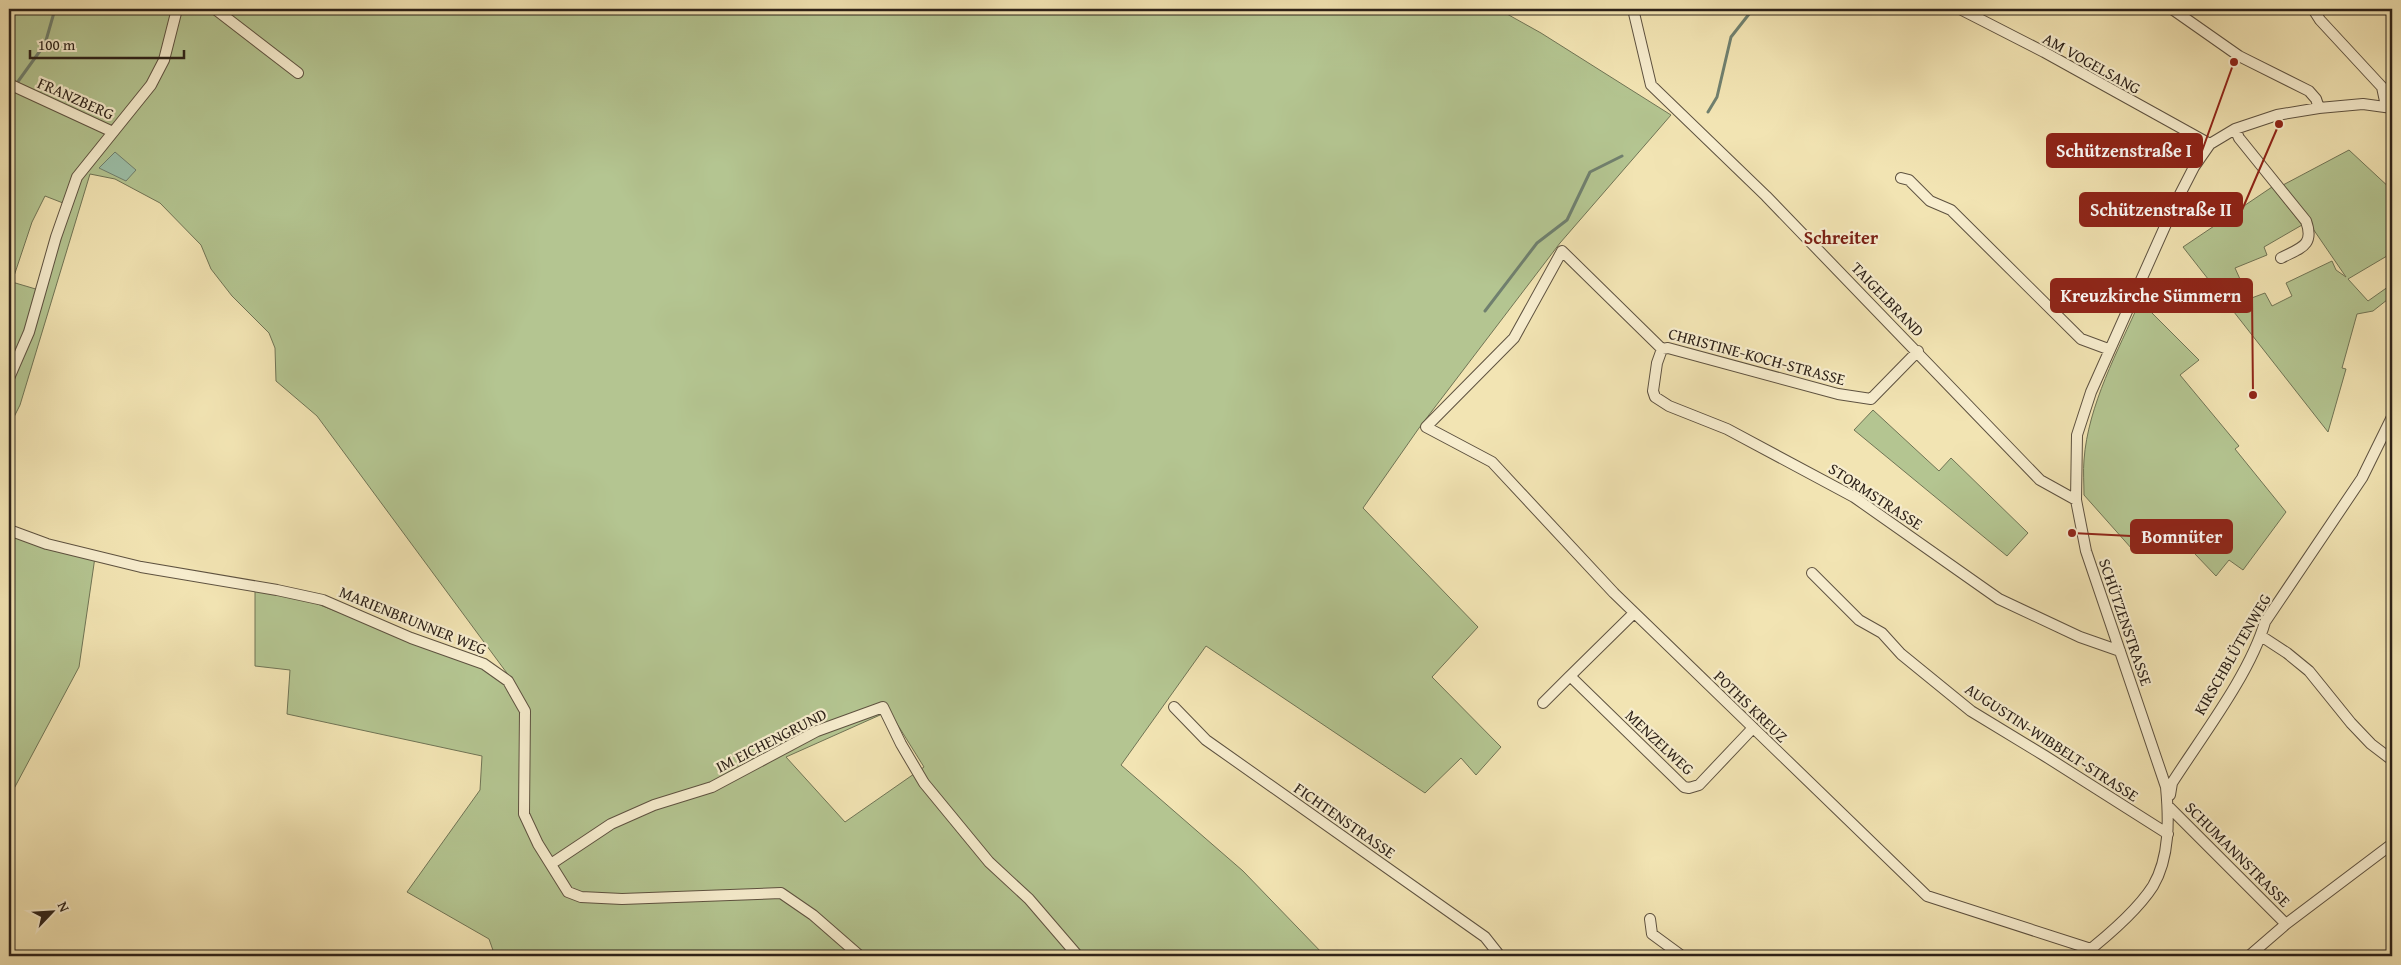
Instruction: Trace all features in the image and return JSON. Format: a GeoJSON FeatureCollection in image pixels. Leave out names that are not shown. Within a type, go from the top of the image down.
{"type":"FeatureCollection","features":[{"type":"Feature","properties":{"kind":"street","name":"FRANZBERG"},"geometry":{"type":"LineString","coordinates":[[13,86],[113,132],[150,85],[164,60],[177,9]]}},
{"type":"Feature","properties":{"kind":"street"},"geometry":{"type":"LineString","coordinates":[[215,9],[298,73]]}},
{"type":"Feature","properties":{"kind":"street","name":"TAIGELBRAND"},"geometry":{"type":"LineString","coordinates":[[1633,9],[1651,85],[1766,196],[1918,351],[2040,480],[2076,500]]}},
{"type":"Feature","properties":{"kind":"street","name":"AM VOGELSANG"},"geometry":{"type":"LineString","coordinates":[[1960,9],[2044,52],[2210,144]]}},
{"type":"Feature","properties":{"kind":"street"},"geometry":{"type":"LineString","coordinates":[[2172,9],[2238,56],[2309,91],[2316,99],[2319,108]]}},
{"type":"Feature","properties":{"kind":"street"},"geometry":{"type":"LineString","coordinates":[[2314,9],[2320,20],[2382,88],[2389,107]]}},
{"type":"Feature","properties":{"kind":"street","name":"SCHÜTZENSTRASSE"},"geometry":{"type":"LineString","coordinates":[[2082,956],[2142,900],[2154,885],[2160,870],[2168,834],[2166,788],[2086,551],[2076,500],[2077,435],[2091,392],[2108,349],[2179,197],[2194,167],[2210,144],[2235,128],[2268,117],[2319,108],[2364,104],[2389,107]]}},
{"type":"Feature","properties":{"kind":"street"},"geometry":{"type":"LineString","coordinates":[[2235,128],[2239,138],[2306,221],[2310,231],[2309,239],[2305,245],[2281,258]]}},
{"type":"Feature","properties":{"kind":"street"},"geometry":{"type":"LineString","coordinates":[[9,378],[29,332],[56,237],[77,177],[113,132]]}},
{"type":"Feature","properties":{"kind":"street"},"geometry":{"type":"LineString","coordinates":[[1901,178],[1909,180],[1930,201],[1951,210],[2081,339],[2108,349]]}},
{"type":"Feature","properties":{"kind":"street","name":"CHRISTINE-KOCH-STRASSE"},"geometry":{"type":"LineString","coordinates":[[1426,427],[1514,338],[1562,251],[1662,349],[1838,394],[1870,399],[1918,351]]}},
{"type":"Feature","properties":{"kind":"street","name":"STORMSTRASSE"},"geometry":{"type":"LineString","coordinates":[[1662,349],[1657,363],[1653,391],[1655,397],[1669,406],[1727,429],[1854,497],[1999,599],[2080,637],[2120,651]]}},
{"type":"Feature","properties":{"kind":"street","name":"KIRSCHBLÜTENWEG"},"geometry":{"type":"LineString","coordinates":[[2168,806],[2172,783],[2240,675],[2265,622],[2362,478],[2392,417]]}},
{"type":"Feature","properties":{"kind":"street","name":"POTHS KREUZ"},"geometry":{"type":"LineString","coordinates":[[1426,427],[1492,462],[1634,613],[1927,896],[2091,949]]}},
{"type":"Feature","properties":{"kind":"street","name":"MARIENBRUNNER WEG"},"geometry":{"type":"LineString","coordinates":[[9,530],[47,544],[141,567],[277,590],[323,600],[411,638],[484,664],[508,681],[525,711],[524,814],[538,844],[568,892],[580,897],[622,899],[781,893],[860,956]]}},
{"type":"Feature","properties":{"kind":"street","name":"AUGUSTIN-WIBBELT-STRASSE"},"geometry":{"type":"LineString","coordinates":[[1812,573],[1859,620],[1882,633],[1901,654],[1971,712],[2045,756],[2168,834]]}},
{"type":"Feature","properties":{"kind":"street"},"geometry":{"type":"LineString","coordinates":[[1543,703],[1634,613]]}},
{"type":"Feature","properties":{"kind":"street"},"geometry":{"type":"LineString","coordinates":[[2260,636],[2287,653],[2309,671],[2350,723],[2371,744],[2392,760]]}},
{"type":"Feature","properties":{"kind":"street","name":"MENZELWEG"},"geometry":{"type":"LineString","coordinates":[[1570,676],[1684,787],[1694,788],[1699,785],[1752,729]]}},
{"type":"Feature","properties":{"kind":"street","name":"IM EICHENGRUND"},"geometry":{"type":"LineString","coordinates":[[551,864],[610,824],[654,805],[712,787],[817,731],[883,706],[901,744],[924,783],[989,862],[1029,898],[1078,956]]}},
{"type":"Feature","properties":{"kind":"street","name":"FICHTENSTRASSE"},"geometry":{"type":"LineString","coordinates":[[1174,707],[1206,740],[1484,937],[1500,956]]}},
{"type":"Feature","properties":{"kind":"street","name":"SCHUMANNSTRASSE"},"geometry":{"type":"LineString","coordinates":[[2168,806],[2286,924]]}},
{"type":"Feature","properties":{"kind":"street"},"geometry":{"type":"LineString","coordinates":[[2249,956],[2286,924],[2392,844]]}},
{"type":"Feature","properties":{"kind":"street"},"geometry":{"type":"LineString","coordinates":[[1650,919],[1652,934],[1682,956]]}},
{"type":"Feature","properties":{"kind":"shaded area"},"geometry":{"type":"Polygon","coordinates":[[[9,9],[1498,9],[1541,33],[1671,115],[1560,243],[1419,428],[1363,508],[1478,627],[1432,677],[1501,747],[1476,775],[1461,758],[1425,793],[1206,646],[1121,765],[1243,871],[1325,956],[495,956],[489,939],[407,892],[480,790],[482,756],[287,714],[290,670],[255,666],[255,590],[315,603],[512,680],[317,416],[276,381],[275,348],[269,333],[232,296],[211,269],[201,245],[160,203],[115,179],[90,174],[20,405],[9,427],[9,386],[22,360],[63,203],[45,196],[32,222],[12,282],[39,290],[9,378],[9,9]],[[889,711],[786,757],[845,822],[924,767],[889,711]]]}},
{"type":"Feature","properties":{"kind":"shaded area"},"geometry":{"type":"Polygon","coordinates":[[[2349,150],[2392,190],[2388,227],[2392,230],[2392,253],[2348,279],[2368,301],[2392,284],[2392,296],[2373,311],[2357,314],[2342,368],[2346,369],[2328,432],[2183,247],[2272,187],[2302,225],[2264,247],[2267,255],[2235,268],[2249,299],[2265,293],[2272,306],[2292,296],[2286,283],[2332,261],[2336,270],[2346,277],[2283,185],[2349,150]]]}},
{"type":"Feature","properties":{"kind":"shaded area"},"geometry":{"type":"Polygon","coordinates":[[[115,152],[136,170],[126,181],[99,168],[115,152]]]}},
{"type":"Feature","properties":{"kind":"shaded area"},"geometry":{"type":"Polygon","coordinates":[[[2140,301],[2199,360],[2180,375],[2239,446],[2235,449],[2286,512],[2243,570],[2229,560],[2216,576],[2174,532],[2147,532],[2132,549],[2084,495],[2084,460],[2091,419],[2105,379],[2140,301]]]}},
{"type":"Feature","properties":{"kind":"shaded area"},"geometry":{"type":"Polygon","coordinates":[[[1873,410],[1939,471],[1951,458],[2028,533],[2007,556],[1854,430],[1873,410]]]}},
{"type":"Feature","properties":{"kind":"shaded area"},"geometry":{"type":"Polygon","coordinates":[[[9,530],[95,557],[79,667],[9,798],[9,530]]]}},
{"type":"Feature","properties":{"kind":"waterway"},"geometry":{"type":"LineString","coordinates":[[9,94],[45,44],[55,9]]}},
{"type":"Feature","properties":{"kind":"waterway"},"geometry":{"type":"LineString","coordinates":[[1708,112],[1717,97],[1731,37],[1753,9]]}},
{"type":"Feature","properties":{"kind":"waterway"},"geometry":{"type":"LineString","coordinates":[[1485,311],[1537,243],[1567,220],[1590,172],[1622,156]]}},
{"type":"Feature","properties":{"kind":"place","name":"Schützenstraße I"},"geometry":{"type":"Point","coordinates":[2234,62]}},
{"type":"Feature","properties":{"kind":"place","name":"Schützenstraße II"},"geometry":{"type":"Point","coordinates":[2279,124]}},
{"type":"Feature","properties":{"kind":"place","name":"Kreuzkirche Sümmern"},"geometry":{"type":"Point","coordinates":[2253,395]}},
{"type":"Feature","properties":{"kind":"place","name":"Bomnüter"},"geometry":{"type":"Point","coordinates":[2072,533]}},
{"type":"Feature","properties":{"kind":"district","name":"Schreiter"},"geometry":{"type":"Point","coordinates":[1841,238]}}]}
